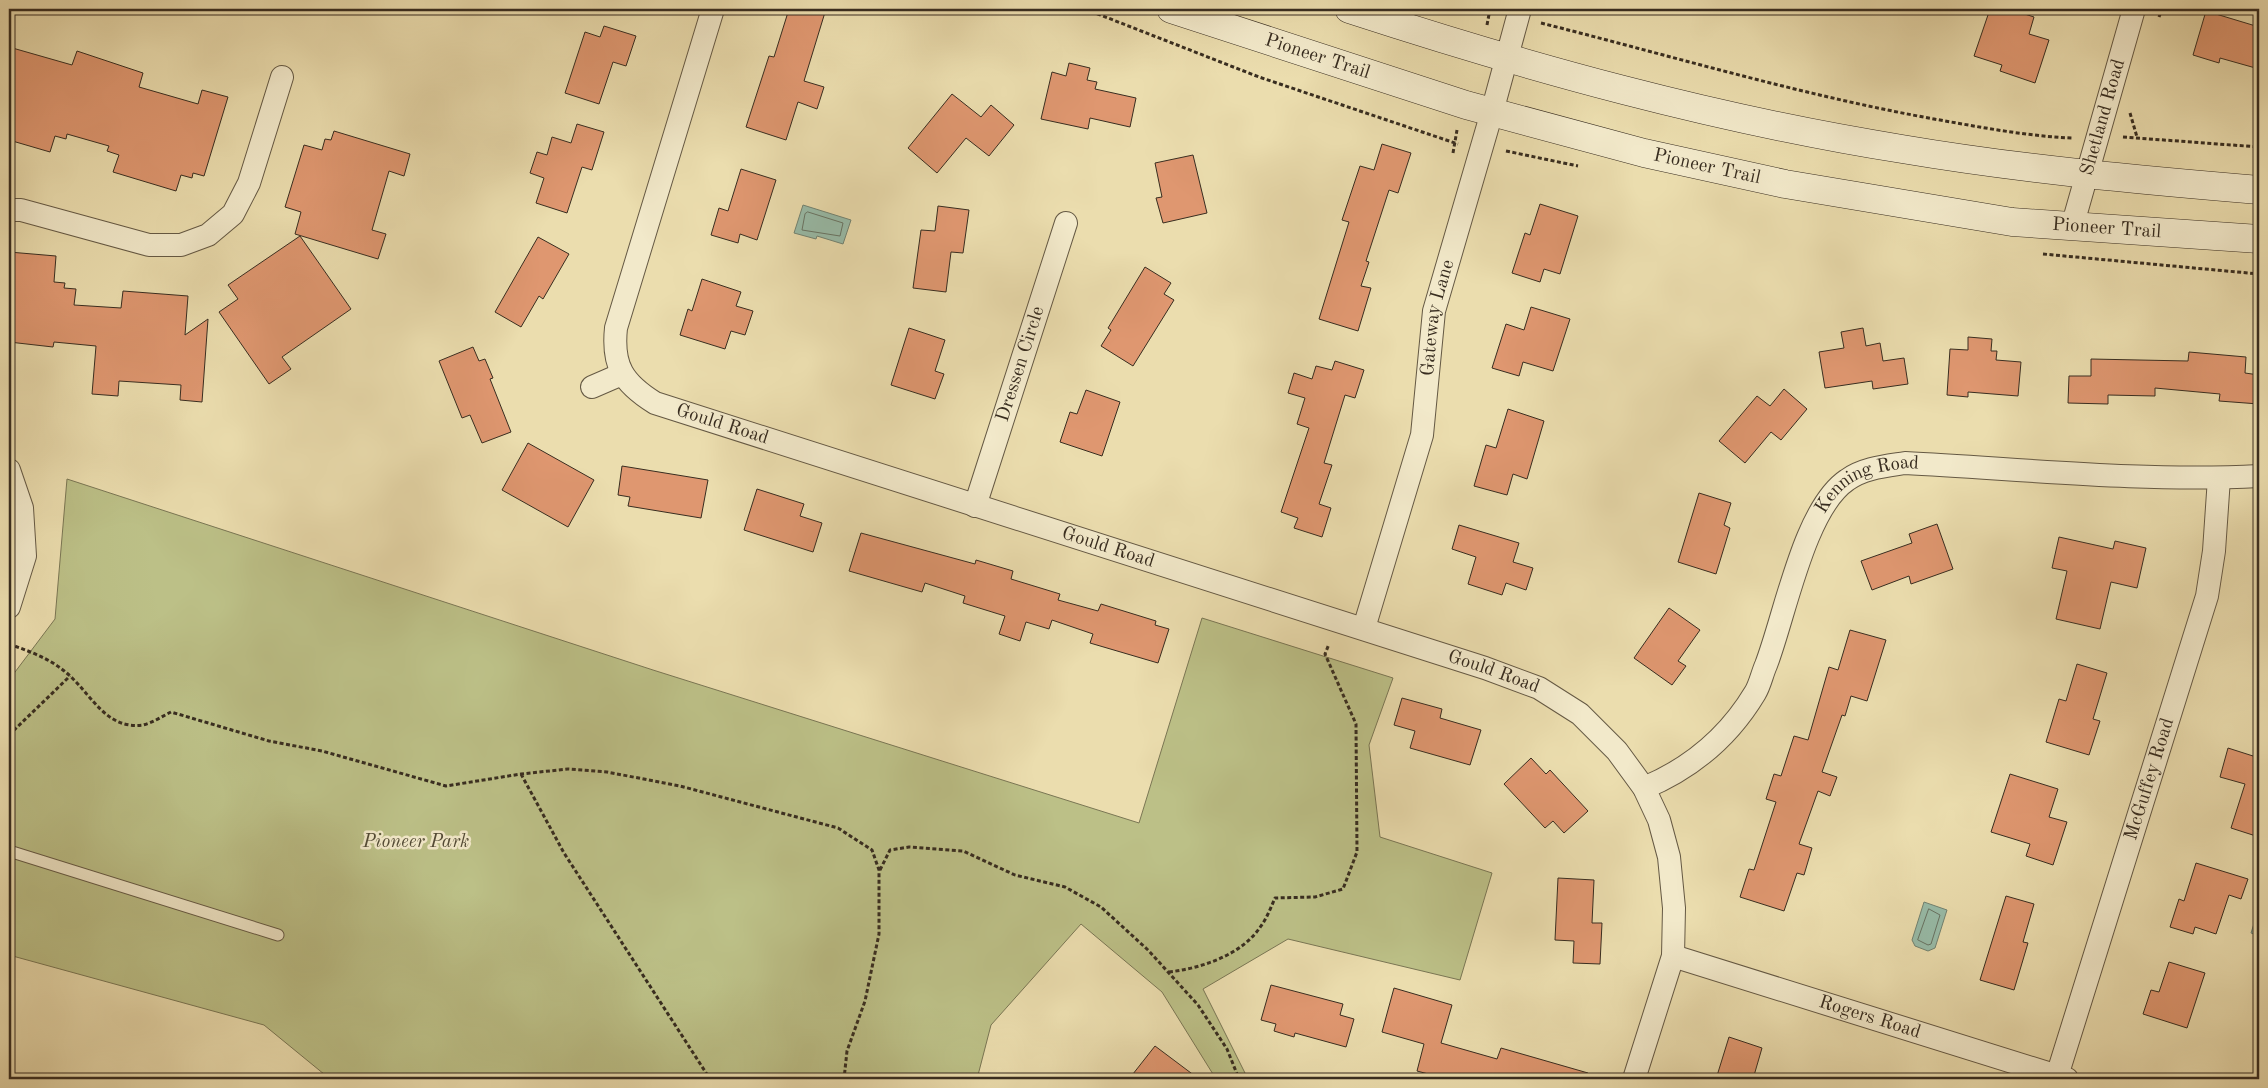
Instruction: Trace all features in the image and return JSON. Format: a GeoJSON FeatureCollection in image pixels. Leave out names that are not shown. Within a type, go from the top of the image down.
{"type":"FeatureCollection","features":[{"type":"Feature","properties":{"kind":"main road","name":"Pioneer Trail"},"geometry":{"type":"LineString","coordinates":[[1171,9],[1492,112],[1644,153],[1785,184],[2012,222],[2259,239]]}},
{"type":"Feature","properties":{"kind":"main road"},"geometry":{"type":"LineString","coordinates":[[1349,9],[1507,59],[1612,88],[1793,129],[1900,149],[2086,175],[2259,190]]}},
{"type":"Feature","properties":{"kind":"street","name":"Gould Road"},"geometry":{"type":"LineString","coordinates":[[713,9],[616,328],[614,351],[622,374],[636,391],[655,403],[1364,628],[1538,688],[1580,714],[1617,751],[1644,788],[1659,820],[1668,857],[1674,908],[1672,956],[1634,1079]]}},
{"type":"Feature","properties":{"kind":"street","name":"Shetland Road"},"geometry":{"type":"LineString","coordinates":[[2072,227],[2134,9]]}},
{"type":"Feature","properties":{"kind":"street","name":"Gateway Lane"},"geometry":{"type":"LineString","coordinates":[[1364,628],[1422,435],[1434,311],[1519,13]]}},
{"type":"Feature","properties":{"kind":"street"},"geometry":{"type":"LineString","coordinates":[[9,210],[21,210],[149,245],[181,246],[208,235],[233,214],[249,183],[282,77]]}},
{"type":"Feature","properties":{"kind":"street","name":"Dressen Circle"},"geometry":{"type":"LineString","coordinates":[[975,506],[1066,223]]}},
{"type":"Feature","properties":{"kind":"street"},"geometry":{"type":"LineString","coordinates":[[592,387],[622,374]]}},
{"type":"Feature","properties":{"kind":"street","name":"Kenning Road"},"geometry":{"type":"LineString","coordinates":[[1644,788],[1673,776],[1706,753],[1733,723],[1756,692],[1811,528],[1825,500],[1847,479],[1876,468],[1905,463],[2219,478],[2259,476]]}},
{"type":"Feature","properties":{"kind":"street"},"geometry":{"type":"LineString","coordinates":[[9,470],[22,508],[26,556],[9,606]]}},
{"type":"Feature","properties":{"kind":"street","name":"McGuffey Road"},"geometry":{"type":"LineString","coordinates":[[2062,1078],[2207,596],[2214,551],[2219,478]]}},
{"type":"Feature","properties":{"kind":"street","name":"Rogers Road"},"geometry":{"type":"LineString","coordinates":[[1672,956],[2062,1078]]}},
{"type":"Feature","properties":{"kind":"lane"},"geometry":{"type":"LineString","coordinates":[[9,851],[278,935]]}},
{"type":"Feature","properties":{"kind":"path"},"geometry":{"type":"LineString","coordinates":[[1519,13],[1758,80],[1879,109],[2022,135],[2098,138],[2137,137],[2154,140],[2259,147]]}},
{"type":"Feature","properties":{"kind":"path"},"geometry":{"type":"LineString","coordinates":[[9,644],[42,655],[70,676],[96,706],[121,724],[144,725],[171,712],[269,741],[322,751],[446,786],[521,774],[568,769],[607,772],[680,786],[838,828],[872,850],[879,870],[879,934],[865,1001],[847,1050],[844,1079]]}},
{"type":"Feature","properties":{"kind":"path"},"geometry":{"type":"LineString","coordinates":[[9,735],[70,676]]}},
{"type":"Feature","properties":{"kind":"path"},"geometry":{"type":"LineString","coordinates":[[521,774],[570,861],[710,1079]]}},
{"type":"Feature","properties":{"kind":"path"},"geometry":{"type":"LineString","coordinates":[[879,870],[890,850],[909,848],[963,850],[1015,875],[1065,887],[1101,906],[1148,950],[1198,1005],[1226,1050],[1239,1079]]}},
{"type":"Feature","properties":{"kind":"green space","name":"Pioneer Park"},"geometry":{"type":"Polygon","coordinates":[[[67,479],[653,670],[1139,823],[1202,618],[1393,678],[1369,745],[1380,837],[1492,873],[1460,980],[1288,939],[1203,989],[1248,1079],[1216,1079],[1162,992],[1081,924],[991,1025],[977,1079],[330,1079],[264,1025],[9,955],[9,680],[55,619],[67,479]]]}},
{"type":"Feature","properties":{"kind":"water"},"geometry":{"type":"Polygon","coordinates":[[[803,205],[851,220],[843,244],[817,236],[816,239],[794,233],[803,205]]]}},
{"type":"Feature","properties":{"kind":"water"},"geometry":{"type":"Polygon","coordinates":[[[1924,902],[1947,910],[1935,948],[1928,951],[1915,946],[1912,940],[1924,902]]]}},
{"type":"Feature","properties":{"kind":"water"},"geometry":{"type":"Polygon","coordinates":[[[2259,908],[2259,936],[2251,933],[2259,908]]]}},
{"type":"Feature","properties":{"kind":"building"},"geometry":{"type":"Polygon","coordinates":[[[789,9],[826,9],[804,81],[824,87],[817,109],[798,102],[786,140],[746,127],[769,56],[774,57],[789,9]]]}},
{"type":"Feature","properties":{"kind":"building"},"geometry":{"type":"Polygon","coordinates":[[[1990,9],[2009,9],[2034,17],[2029,34],[2049,40],[2035,83],[2000,71],[2002,65],[1974,56],[1990,9]]]}},
{"type":"Feature","properties":{"kind":"building"},"geometry":{"type":"Polygon","coordinates":[[[2206,11],[2259,27],[2259,69],[2220,58],[2219,63],[2193,55],[2206,11]]]}},
{"type":"Feature","properties":{"kind":"building"},"geometry":{"type":"Polygon","coordinates":[[[604,26],[636,36],[626,66],[613,62],[599,104],[565,93],[585,32],[600,37],[604,26]]]}},
{"type":"Feature","properties":{"kind":"building"},"geometry":{"type":"Polygon","coordinates":[[[9,47],[72,65],[77,51],[143,73],[139,87],[198,104],[202,90],[228,97],[204,176],[193,173],[192,178],[181,175],[176,191],[113,172],[119,155],[107,151],[109,146],[67,134],[66,139],[55,136],[50,152],[9,140],[9,47]]]}},
{"type":"Feature","properties":{"kind":"building"},"geometry":{"type":"Polygon","coordinates":[[[1069,63],[1090,68],[1087,80],[1097,82],[1095,89],[1136,98],[1130,127],[1090,118],[1088,129],[1041,119],[1052,72],[1066,76],[1069,63]]]}},
{"type":"Feature","properties":{"kind":"building"},"geometry":{"type":"Polygon","coordinates":[[[952,94],[981,117],[991,105],[1014,125],[989,156],[966,138],[937,173],[908,148],[952,94]]]}},
{"type":"Feature","properties":{"kind":"building"},"geometry":{"type":"Polygon","coordinates":[[[577,124],[604,132],[592,170],[582,167],[567,213],[536,203],[544,178],[530,173],[537,152],[547,155],[552,137],[571,143],[577,124]]]}},
{"type":"Feature","properties":{"kind":"building"},"geometry":{"type":"Polygon","coordinates":[[[334,131],[410,154],[404,176],[389,171],[372,230],[386,234],[378,259],[295,234],[301,212],[285,207],[304,145],[322,150],[325,139],[331,140],[334,131]]]}},
{"type":"Feature","properties":{"kind":"building"},"geometry":{"type":"Polygon","coordinates":[[[1382,144],[1411,153],[1398,193],[1389,190],[1366,261],[1369,262],[1361,286],[1371,288],[1358,331],[1319,319],[1349,222],[1342,220],[1360,166],[1374,170],[1382,144]]]}},
{"type":"Feature","properties":{"kind":"building"},"geometry":{"type":"Polygon","coordinates":[[[1193,155],[1207,213],[1163,223],[1156,198],[1162,197],[1155,163],[1193,155]]]}},
{"type":"Feature","properties":{"kind":"building"},"geometry":{"type":"Polygon","coordinates":[[[741,169],[776,180],[757,240],[740,234],[738,243],[711,235],[719,208],[728,211],[741,169]]]}},
{"type":"Feature","properties":{"kind":"building"},"geometry":{"type":"Polygon","coordinates":[[[1540,204],[1578,216],[1560,274],[1544,269],[1540,282],[1512,273],[1525,233],[1530,235],[1540,204]]]}},
{"type":"Feature","properties":{"kind":"building"},"geometry":{"type":"Polygon","coordinates":[[[938,206],[969,210],[963,253],[951,252],[946,292],[913,288],[921,230],[935,231],[938,206]]]}},
{"type":"Feature","properties":{"kind":"building"},"geometry":{"type":"Polygon","coordinates":[[[300,236],[351,309],[282,357],[291,369],[269,384],[219,312],[238,299],[228,285],[300,236]]]}},
{"type":"Feature","properties":{"kind":"building"},"geometry":{"type":"Polygon","coordinates":[[[538,237],[569,254],[543,299],[539,296],[521,327],[495,312],[538,237]]]}},
{"type":"Feature","properties":{"kind":"building"},"geometry":{"type":"Polygon","coordinates":[[[9,252],[56,256],[54,282],[65,283],[64,288],[76,289],[74,305],[121,308],[123,291],[188,296],[185,335],[208,319],[202,402],[180,400],[181,385],[119,381],[118,396],[92,394],[96,346],[54,342],[53,347],[9,342],[9,252]]]}},
{"type":"Feature","properties":{"kind":"building"},"geometry":{"type":"Polygon","coordinates":[[[1145,267],[1171,283],[1164,294],[1174,300],[1133,366],[1101,346],[1111,330],[1108,328],[1145,267]]]}},
{"type":"Feature","properties":{"kind":"building"},"geometry":{"type":"Polygon","coordinates":[[[702,279],[741,292],[736,306],[753,311],[745,335],[731,331],[725,349],[680,335],[688,309],[692,311],[702,279]]]}},
{"type":"Feature","properties":{"kind":"building"},"geometry":{"type":"Polygon","coordinates":[[[1531,307],[1570,319],[1553,371],[1523,362],[1519,376],[1492,368],[1506,324],[1524,330],[1531,307]]]}},
{"type":"Feature","properties":{"kind":"building"},"geometry":{"type":"Polygon","coordinates":[[[909,328],[945,340],[935,371],[944,374],[935,399],[891,385],[909,328]]]}},
{"type":"Feature","properties":{"kind":"building"},"geometry":{"type":"Polygon","coordinates":[[[1863,328],[1866,346],[1880,343],[1883,361],[1904,358],[1908,384],[1873,389],[1872,381],[1825,388],[1819,352],[1844,348],[1841,332],[1863,328]]]}},
{"type":"Feature","properties":{"kind":"building"},"geometry":{"type":"Polygon","coordinates":[[[1968,337],[1992,339],[1991,351],[1997,351],[1996,360],[2021,362],[2018,396],[1968,392],[1968,397],[1947,395],[1950,349],[1968,350],[1968,337]]]}},
{"type":"Feature","properties":{"kind":"building"},"geometry":{"type":"Polygon","coordinates":[[[473,347],[479,361],[485,359],[493,378],[490,379],[511,432],[482,443],[470,415],[462,418],[439,361],[473,347]]]}},
{"type":"Feature","properties":{"kind":"building"},"geometry":{"type":"Polygon","coordinates":[[[2189,352],[2246,357],[2245,373],[2259,375],[2259,404],[2219,401],[2220,394],[2155,388],[2155,396],[2108,395],[2108,404],[2068,403],[2069,376],[2091,376],[2091,359],[2188,361],[2189,352]]]}},
{"type":"Feature","properties":{"kind":"building"},"geometry":{"type":"Polygon","coordinates":[[[1335,361],[1364,370],[1355,398],[1345,395],[1324,463],[1332,465],[1319,504],[1331,508],[1322,537],[1294,528],[1298,518],[1281,512],[1309,428],[1297,424],[1305,398],[1288,393],[1294,373],[1312,379],[1316,366],[1332,370],[1335,361]]]}},
{"type":"Feature","properties":{"kind":"building"},"geometry":{"type":"Polygon","coordinates":[[[1784,389],[1807,409],[1781,440],[1771,432],[1745,463],[1719,441],[1757,396],[1770,406],[1784,389]]]}},
{"type":"Feature","properties":{"kind":"building"},"geometry":{"type":"Polygon","coordinates":[[[1086,390],[1120,402],[1102,456],[1060,442],[1070,412],[1077,414],[1086,390]]]}},
{"type":"Feature","properties":{"kind":"building"},"geometry":{"type":"Polygon","coordinates":[[[1508,409],[1544,421],[1527,479],[1513,474],[1507,495],[1474,486],[1486,445],[1496,448],[1508,409]]]}},
{"type":"Feature","properties":{"kind":"building"},"geometry":{"type":"Polygon","coordinates":[[[528,443],[594,480],[568,527],[502,490],[528,443]]]}},
{"type":"Feature","properties":{"kind":"building"},"geometry":{"type":"Polygon","coordinates":[[[622,466],[708,480],[701,518],[628,506],[630,497],[618,495],[622,466]]]}},
{"type":"Feature","properties":{"kind":"building"},"geometry":{"type":"Polygon","coordinates":[[[757,489],[804,504],[800,516],[822,523],[813,552],[744,530],[757,489]]]}},
{"type":"Feature","properties":{"kind":"building"},"geometry":{"type":"Polygon","coordinates":[[[1699,493],[1731,503],[1724,525],[1730,528],[1716,574],[1678,562],[1699,493]]]}},
{"type":"Feature","properties":{"kind":"building"},"geometry":{"type":"Polygon","coordinates":[[[1937,524],[1953,569],[1911,584],[1909,576],[1872,590],[1861,561],[1912,543],[1909,534],[1937,524]]]}},
{"type":"Feature","properties":{"kind":"building"},"geometry":{"type":"Polygon","coordinates":[[[1459,525],[1519,543],[1513,562],[1533,568],[1526,590],[1506,583],[1502,595],[1468,584],[1476,557],[1452,549],[1459,525]]]}},
{"type":"Feature","properties":{"kind":"building"},"geometry":{"type":"Polygon","coordinates":[[[861,533],[975,564],[976,560],[1013,571],[1011,579],[1060,594],[1058,600],[1098,611],[1101,604],[1156,621],[1155,625],[1169,629],[1158,663],[1090,643],[1093,634],[1052,620],[1049,629],[1026,622],[1020,641],[999,634],[1005,616],[963,603],[965,596],[925,583],[922,592],[849,571],[861,533]]]}},
{"type":"Feature","properties":{"kind":"building"},"geometry":{"type":"Polygon","coordinates":[[[2059,537],[2113,549],[2115,541],[2146,548],[2137,588],[2111,582],[2100,629],[2056,619],[2067,571],[2052,568],[2059,537]]]}},
{"type":"Feature","properties":{"kind":"building"},"geometry":{"type":"Polygon","coordinates":[[[1669,608],[1700,630],[1678,661],[1686,666],[1672,685],[1634,658],[1669,608]]]}},
{"type":"Feature","properties":{"kind":"building"},"geometry":{"type":"Polygon","coordinates":[[[1850,630],[1886,640],[1867,701],[1851,696],[1845,716],[1842,715],[1822,772],[1837,777],[1830,796],[1818,791],[1799,844],[1812,848],[1804,875],[1797,873],[1784,911],[1740,897],[1749,869],[1754,870],[1776,802],[1766,799],[1774,774],[1781,776],[1794,736],[1808,740],[1829,667],[1838,670],[1850,630]]]}},
{"type":"Feature","properties":{"kind":"building"},"geometry":{"type":"Polygon","coordinates":[[[2077,664],[2107,673],[2093,719],[2100,721],[2089,755],[2046,742],[2059,699],[2066,701],[2077,664]]]}},
{"type":"Feature","properties":{"kind":"building"},"geometry":{"type":"Polygon","coordinates":[[[1402,698],[1442,709],[1440,718],[1481,730],[1470,765],[1410,748],[1415,731],[1394,725],[1402,698]]]}},
{"type":"Feature","properties":{"kind":"building"},"geometry":{"type":"Polygon","coordinates":[[[2228,748],[2253,756],[2255,752],[2259,753],[2259,837],[2231,828],[2245,784],[2220,777],[2228,748]]]}},
{"type":"Feature","properties":{"kind":"building"},"geometry":{"type":"Polygon","coordinates":[[[1531,758],[1546,774],[1550,770],[1588,811],[1564,833],[1553,821],[1545,828],[1504,784],[1531,758]]]}},
{"type":"Feature","properties":{"kind":"building"},"geometry":{"type":"Polygon","coordinates":[[[2010,774],[2058,789],[2049,817],[2067,822],[2053,865],[2026,856],[2030,844],[1991,832],[2010,774]]]}},
{"type":"Feature","properties":{"kind":"building"},"geometry":{"type":"Polygon","coordinates":[[[2196,863],[2248,879],[2241,899],[2229,895],[2216,934],[2195,927],[2193,934],[2170,927],[2179,899],[2184,901],[2196,863]]]}},
{"type":"Feature","properties":{"kind":"building"},"geometry":{"type":"Polygon","coordinates":[[[1558,878],[1594,880],[1592,923],[1602,923],[1600,964],[1573,963],[1574,941],[1555,940],[1558,878]]]}},
{"type":"Feature","properties":{"kind":"building"},"geometry":{"type":"Polygon","coordinates":[[[2006,896],[2034,904],[2023,942],[2028,943],[2014,990],[1980,980],[2006,896]]]}},
{"type":"Feature","properties":{"kind":"building"},"geometry":{"type":"Polygon","coordinates":[[[2169,962],[2205,973],[2187,1028],[2143,1014],[2151,990],[2159,992],[2169,962]]]}},
{"type":"Feature","properties":{"kind":"building"},"geometry":{"type":"Polygon","coordinates":[[[1271,985],[1343,1004],[1340,1015],[1354,1019],[1346,1047],[1295,1033],[1294,1037],[1274,1031],[1276,1024],[1261,1020],[1271,985]]]}},
{"type":"Feature","properties":{"kind":"building"},"geometry":{"type":"Polygon","coordinates":[[[1394,988],[1452,1005],[1441,1043],[1497,1059],[1501,1048],[1588,1073],[1587,1079],[1447,1079],[1417,1071],[1424,1044],[1382,1032],[1394,988]]]}},
{"type":"Feature","properties":{"kind":"building"},"geometry":{"type":"Polygon","coordinates":[[[1729,1037],[1762,1048],[1753,1079],[1716,1079],[1729,1037]]]}},
{"type":"Feature","properties":{"kind":"building"},"geometry":{"type":"Polygon","coordinates":[[[1155,1046],[1199,1079],[1129,1079],[1155,1046]]]}}]}
